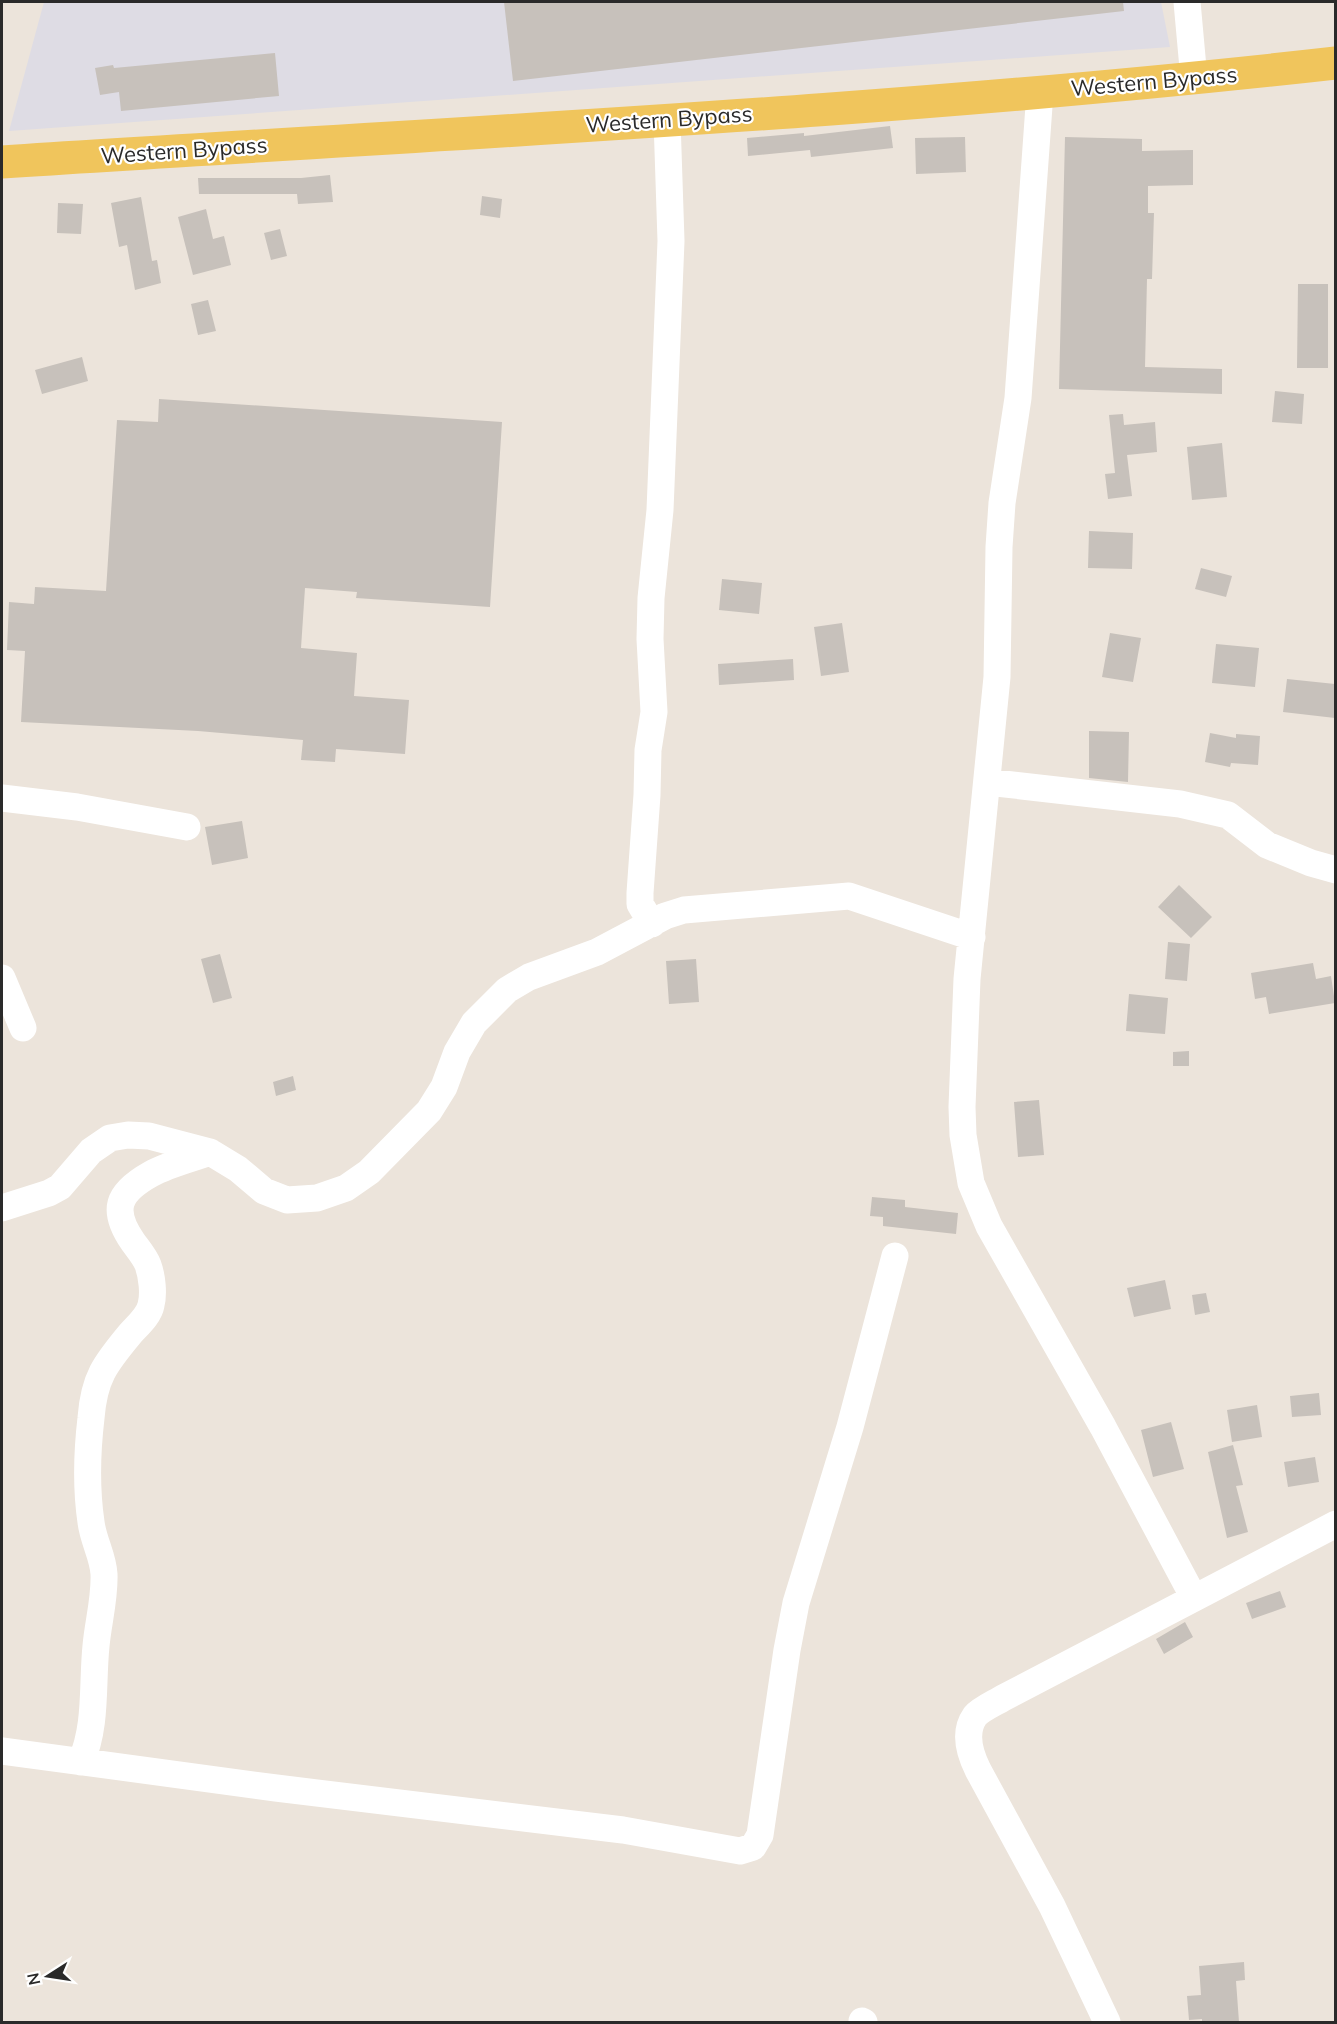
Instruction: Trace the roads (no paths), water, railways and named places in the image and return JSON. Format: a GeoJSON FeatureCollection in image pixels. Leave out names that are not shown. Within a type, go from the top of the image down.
{"type":"FeatureCollection","features":[{"type":"Feature","properties":{"kind":"main road","name":"Western Bypass"},"geometry":{"type":"LineString","coordinates":[[4,160],[667,120],[1194,79],[1335,63]]}},
{"type":"Feature","properties":{"kind":"street"},"geometry":{"type":"LineString","coordinates":[[1187,2],[1194,79]]}},
{"type":"Feature","properties":{"kind":"street"},"geometry":{"type":"LineString","coordinates":[[1040,92],[1018,398],[1001,514],[998,657],[966,1000],[963,1135],[971,1183],[993,1234],[1103,1427],[1194,1598]]}},
{"type":"Feature","properties":{"kind":"street"},"geometry":{"type":"LineString","coordinates":[[652,924],[640,904],[640,893],[648,750],[654,712],[650,639],[651,598],[660,510],[671,241],[667,120]]}},
{"type":"Feature","properties":{"kind":"street"},"geometry":{"type":"LineString","coordinates":[[987,782],[1180,804],[1228,815],[1267,845],[1335,870]]}},
{"type":"Feature","properties":{"kind":"street"},"geometry":{"type":"LineString","coordinates":[[2,798],[77,807],[186,827]]}},
{"type":"Feature","properties":{"kind":"street"},"geometry":{"type":"LineString","coordinates":[[2,1208],[49,1193],[60,1186],[91,1151],[110,1138],[128,1135],[149,1136],[210,1152],[238,1169],[264,1191],[287,1200],[317,1198],[346,1188],[369,1172],[429,1111],[444,1087],[457,1052],[474,1023],[507,990],[529,977],[597,952],[665,916],[684,910],[849,896],[972,937]]}},
{"type":"Feature","properties":{"kind":"street"},"geometry":{"type":"LineString","coordinates":[[2,978],[23,1028]]}},
{"type":"Feature","properties":{"kind":"street"},"geometry":{"type":"LineString","coordinates":[[81,1762],[88,1744],[92,1721],[96,1646],[105,1576],[91,1523],[88,1479],[91,1417],[98,1376],[145,1318],[151,1306],[152,1292],[148,1264],[128,1236],[119,1208],[121,1200],[131,1188],[152,1173],[210,1152]]}},
{"type":"Feature","properties":{"kind":"street"},"geometry":{"type":"LineString","coordinates":[[2,1751],[623,1830],[740,1851],[753,1847],[760,1835],[796,1603],[850,1427],[895,1256]]}},
{"type":"Feature","properties":{"kind":"street"},"geometry":{"type":"LineString","coordinates":[[1107,2022],[1052,1906],[971,1754],[968,1734],[976,1715],[1003,1698],[1335,1524]]}}]}
